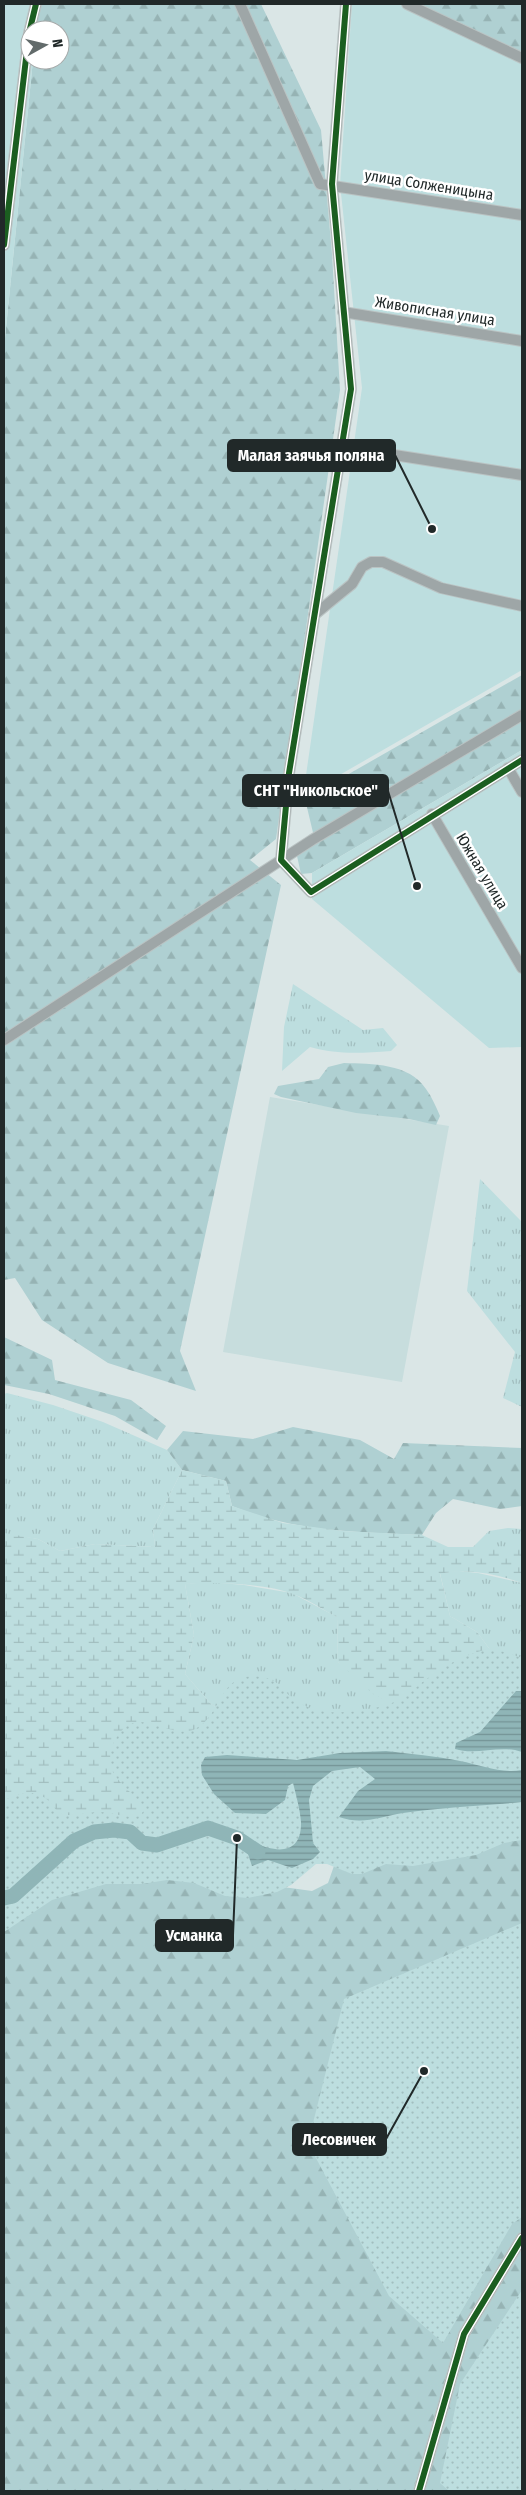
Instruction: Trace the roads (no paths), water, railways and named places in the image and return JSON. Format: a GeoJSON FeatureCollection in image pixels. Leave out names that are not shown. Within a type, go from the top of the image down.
{"type":"FeatureCollection","features":[{"type":"Feature","properties":{"kind":"street"},"geometry":{"type":"LineString","coordinates":[[4,246],[29,33],[36,4]]}},
{"type":"Feature","properties":{"kind":"street"},"geometry":{"type":"LineString","coordinates":[[240,4],[320,184],[332,184]]}},
{"type":"Feature","properties":{"kind":"street"},"geometry":{"type":"LineString","coordinates":[[346,4],[332,184],[351,389],[289,773],[281,860],[311,892],[432,814],[522,760]]}},
{"type":"Feature","properties":{"kind":"street"},"geometry":{"type":"LineString","coordinates":[[407,4],[522,58]]}},
{"type":"Feature","properties":{"kind":"street","name":"улица Солженицына"},"geometry":{"type":"LineString","coordinates":[[332,184],[522,215]]}},
{"type":"Feature","properties":{"kind":"street","name":"Живописная улица"},"geometry":{"type":"LineString","coordinates":[[343,312],[522,341]]}},
{"type":"Feature","properties":{"kind":"street"},"geometry":{"type":"LineString","coordinates":[[343,447],[522,475]]}},
{"type":"Feature","properties":{"kind":"street"},"geometry":{"type":"LineString","coordinates":[[314,615],[352,584],[362,567],[370,562],[383,562],[441,588],[522,606]]}},
{"type":"Feature","properties":{"kind":"street"},"geometry":{"type":"LineString","coordinates":[[4,1040],[281,860],[522,715]]}},
{"type":"Feature","properties":{"kind":"street"},"geometry":{"type":"LineString","coordinates":[[508,768],[522,792]]}},
{"type":"Feature","properties":{"kind":"street","name":"Южная улица"},"geometry":{"type":"LineString","coordinates":[[432,814],[522,968]]}},
{"type":"Feature","properties":{"kind":"street"},"geometry":{"type":"LineString","coordinates":[[419,2491],[464,2334],[522,2238]]}},
{"type":"Feature","properties":{"kind":"waterway"},"geometry":{"type":"LineString","coordinates":[[4,1898],[13,1896],[74,1841],[94,1832],[114,1830],[130,1832],[142,1843],[157,1845],[208,1828],[237,1838],[258,1852]]}},
{"type":"Feature","properties":{"kind":"place","name":"Малая заячья поляна"},"geometry":{"type":"Point","coordinates":[432,529]}},
{"type":"Feature","properties":{"kind":"place","name":"СНТ \"Никольское\""},"geometry":{"type":"Point","coordinates":[417,886]}},
{"type":"Feature","properties":{"kind":"place","name":"Усманка"},"geometry":{"type":"Point","coordinates":[237,1838]}},
{"type":"Feature","properties":{"kind":"place","name":"Лесовичек"},"geometry":{"type":"Point","coordinates":[424,2071]}}]}
